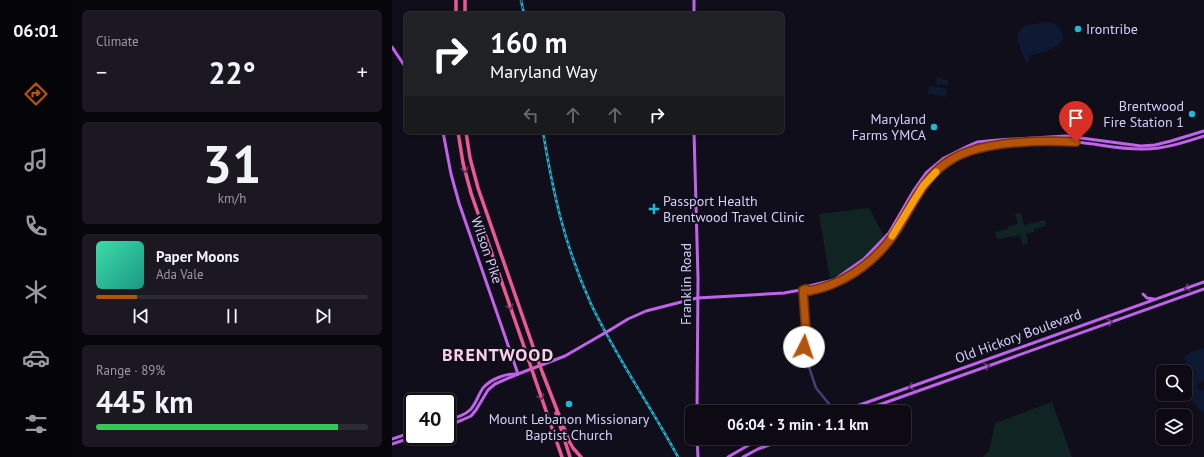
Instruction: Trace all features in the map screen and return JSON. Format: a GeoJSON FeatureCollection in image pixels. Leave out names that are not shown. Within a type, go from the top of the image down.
{"type":"FeatureCollection","features":[{"type":"Feature","properties":{"kind":"highway"},"geometry":{"type":"LineString","coordinates":[[456,0],[456,12]]}},
{"type":"Feature","properties":{"kind":"highway"},"geometry":{"type":"LineString","coordinates":[[465,0],[465,12]]}},
{"type":"Feature","properties":{"kind":"highway"},"geometry":{"type":"LineString","coordinates":[[458,134],[463,163],[471,193],[558,444],[561,457]]}},
{"type":"Feature","properties":{"kind":"highway"},"geometry":{"type":"LineString","coordinates":[[466,134],[470,158],[478,188],[537,358],[569,441],[581,457]]}},
{"type":"Feature","properties":{"kind":"highway"},"geometry":{"type":"LineString","coordinates":[[543,374],[570,457]]}},
{"type":"Feature","properties":{"kind":"main road"},"geometry":{"type":"LineString","coordinates":[[694,0],[694,12]]}},
{"type":"Feature","properties":{"kind":"main road"},"geometry":{"type":"LineString","coordinates":[[392,47],[404,65]]}},
{"type":"Feature","properties":{"kind":"main road"},"geometry":{"type":"LineString","coordinates":[[804,289],[809,291],[828,286],[851,275],[867,264],[882,250],[898,229],[920,190],[935,173],[954,158],[978,148],[1018,141],[1066,136],[1141,146],[1166,142],[1204,131]]}},
{"type":"Feature","properties":{"kind":"main road"},"geometry":{"type":"LineString","coordinates":[[1197,138],[1200,132]]}},
{"type":"Feature","properties":{"kind":"main road","name":"Wilson Pike"},"geometry":{"type":"LineString","coordinates":[[443,134],[451,174],[459,203],[518,374]]}},
{"type":"Feature","properties":{"kind":"main road","name":"Franklin Road"},"geometry":{"type":"LineString","coordinates":[[694,134],[697,405]]}},
{"type":"Feature","properties":{"kind":"main road"},"geometry":{"type":"LineString","coordinates":[[456,422],[469,417],[476,410],[491,387],[518,374],[565,356],[628,319],[646,311],[697,298],[784,293],[834,280],[864,259],[886,237],[916,187],[931,168],[948,156],[977,142],[998,140],[1063,141],[1120,148],[1146,149],[1173,145],[1204,136]]}},
{"type":"Feature","properties":{"kind":"main road"},"geometry":{"type":"LineString","coordinates":[[1095,140],[1095,145]]}},
{"type":"Feature","properties":{"kind":"main road"},"geometry":{"type":"LineString","coordinates":[[977,142],[978,148]]}},
{"type":"Feature","properties":{"kind":"main road"},"geometry":{"type":"LineString","coordinates":[[931,168],[935,173]]}},
{"type":"Feature","properties":{"kind":"main road"},"geometry":{"type":"LineString","coordinates":[[916,187],[920,190]]}},
{"type":"Feature","properties":{"kind":"main road"},"geometry":{"type":"LineString","coordinates":[[848,271],[851,275]]}},
{"type":"Feature","properties":{"kind":"main road","name":"Old Hickory Boulevard"},"geometry":{"type":"LineString","coordinates":[[860,405],[1204,282]]}},
{"type":"Feature","properties":{"kind":"main road","name":"Old Hickory Boulevard"},"geometry":{"type":"LineString","coordinates":[[879,405],[1204,289]]}},
{"type":"Feature","properties":{"kind":"main road"},"geometry":{"type":"LineString","coordinates":[[1143,294],[1147,298],[1156,299]]}},
{"type":"Feature","properties":{"kind":"main road"},"geometry":{"type":"LineString","coordinates":[[456,417],[468,412],[472,408],[484,388],[490,382],[511,373],[518,374]]}},
{"type":"Feature","properties":{"kind":"main road"},"geometry":{"type":"LineString","coordinates":[[392,439],[404,435]]}},
{"type":"Feature","properties":{"kind":"main road"},"geometry":{"type":"LineString","coordinates":[[392,444],[404,440]]}},
{"type":"Feature","properties":{"kind":"main road"},"geometry":{"type":"LineString","coordinates":[[697,445],[698,457]]}},
{"type":"Feature","properties":{"kind":"main road"},"geometry":{"type":"LineString","coordinates":[[728,457],[749,445]]}},
{"type":"Feature","properties":{"kind":"main road"},"geometry":{"type":"LineString","coordinates":[[743,457],[769,445]]}},
{"type":"Feature","properties":{"kind":"street"},"geometry":{"type":"LineString","coordinates":[[804,289],[806,332],[804,352],[816,388],[830,405]]}},
{"type":"Feature","properties":{"kind":"green space"},"geometry":{"type":"Polygon","coordinates":[[[869,208],[884,236],[860,261],[830,279],[819,214],[869,208]]]}},
{"type":"Feature","properties":{"kind":"green space"},"geometry":{"type":"Polygon","coordinates":[[[1021,213],[1024,225],[1045,220],[1046,226],[1034,229],[1034,232],[1026,234],[1028,243],[1023,245],[1020,235],[997,239],[995,232],[1008,229],[1008,227],[1018,224],[1015,214],[1021,213]]]}},
{"type":"Feature","properties":{"kind":"green space"},"geometry":{"type":"Polygon","coordinates":[[[1052,402],[1072,457],[983,457],[989,451],[995,423],[1052,402]]]}},
{"type":"Feature","properties":{"kind":"water"},"geometry":{"type":"Polygon","coordinates":[[[1043,22],[1058,26],[1062,31],[1063,39],[1053,48],[1029,56],[1029,62],[1026,63],[1018,42],[1019,32],[1022,28],[1028,25],[1043,22]]]}},
{"type":"Feature","properties":{"kind":"water"},"geometry":{"type":"Polygon","coordinates":[[[938,77],[944,80],[947,79],[948,83],[946,86],[942,84],[937,85],[936,80],[938,77]]]}},
{"type":"Feature","properties":{"kind":"water"},"geometry":{"type":"Polygon","coordinates":[[[929,86],[947,89],[946,97],[928,93],[929,86]]]}},
{"type":"Feature","properties":{"kind":"water"},"geometry":{"type":"Polygon","coordinates":[[[1204,348],[1204,380],[1200,382],[1197,387],[1202,391],[1204,387],[1204,414],[1192,400],[1192,365],[1187,365],[1184,358],[1189,353],[1204,348]]]}},
{"type":"Feature","properties":{"kind":"railway"},"geometry":{"type":"LineString","coordinates":[[521,0],[524,12]]}},
{"type":"Feature","properties":{"kind":"railway"},"geometry":{"type":"LineString","coordinates":[[543,134],[561,220],[582,283],[611,343],[678,457]]}},
{"type":"Feature","properties":{"kind":"slow traffic"},"geometry":{"type":"LineString","coordinates":[[892,236],[898,229],[923,186],[936,172]]}},
{"type":"Feature","properties":{"kind":"place","name":"Irontribe"},"geometry":{"type":"Point","coordinates":[1078,29]}},
{"type":"Feature","properties":{"kind":"place","name":"Brentwood Fire Station 1"},"geometry":{"type":"Point","coordinates":[1192,114]}},
{"type":"Feature","properties":{"kind":"place","name":"Maryland Farms YMCA"},"geometry":{"type":"Point","coordinates":[934,127]}},
{"type":"Feature","properties":{"kind":"place","name":"Passport Health Brentwood Travel Clinic"},"geometry":{"type":"Point","coordinates":[654,209]}},
{"type":"Feature","properties":{"kind":"place","name":"Mount Lebanon Missionary Baptist Church"},"geometry":{"type":"Point","coordinates":[569,404]}},
{"type":"Feature","properties":{"kind":"district","name":"BRENTWOOD"},"geometry":{"type":"Point","coordinates":[498,355]}},
{"type":"Feature","properties":{"kind":"route"},"geometry":{"type":"LineString","coordinates":[[804,347],[806,332],[803,290],[806,289],[809,291],[835,284],[867,264],[882,250],[893,236],[923,186],[940,168],[954,158],[978,148],[1018,143],[1063,141],[1076,142]]}}]}
